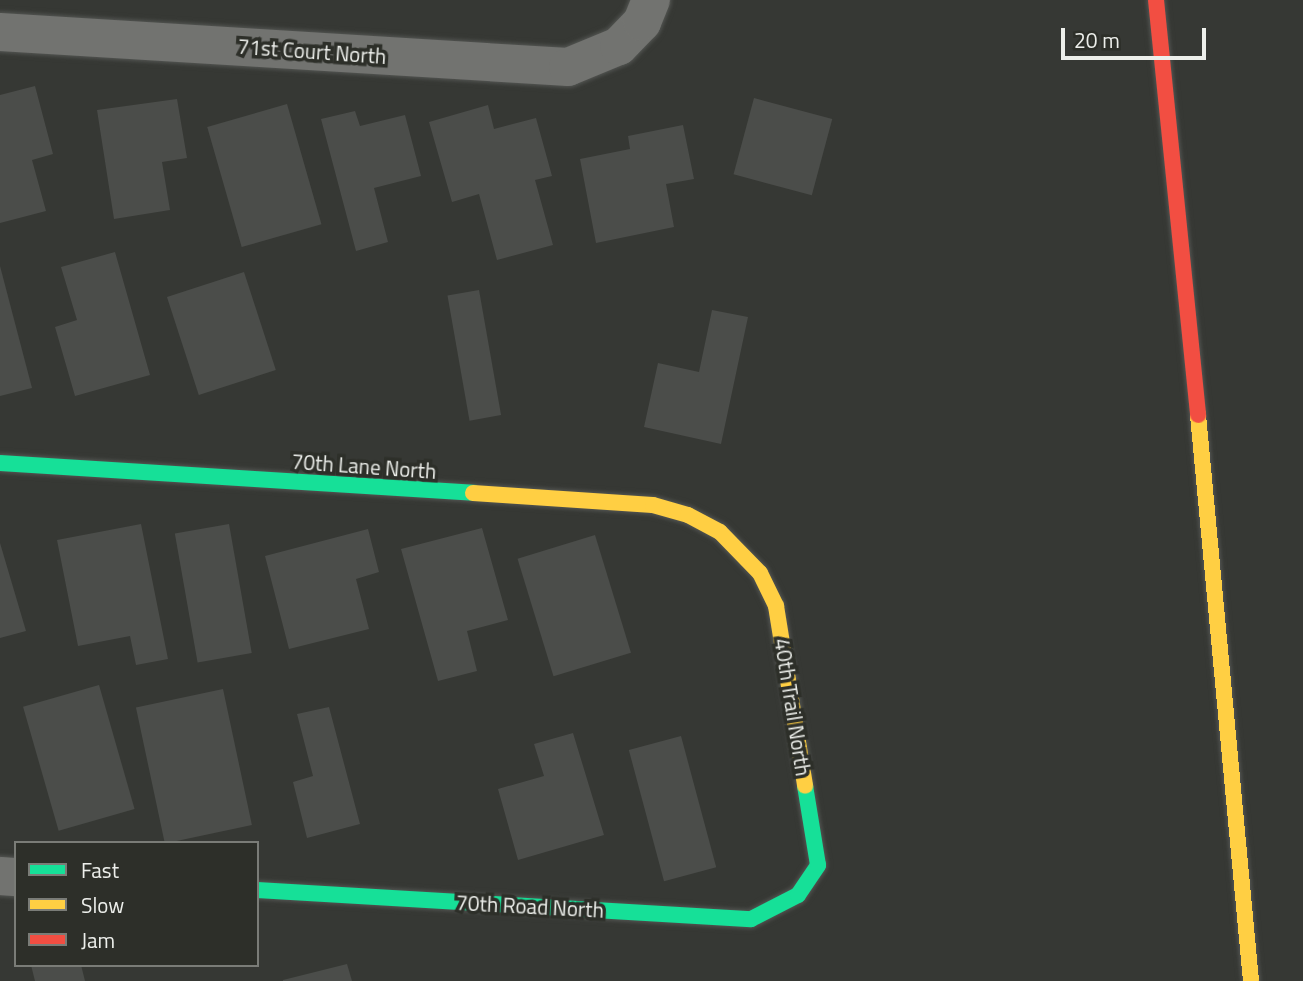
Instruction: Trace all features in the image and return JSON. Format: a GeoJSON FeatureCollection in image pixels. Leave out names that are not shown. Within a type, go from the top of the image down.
{"type":"FeatureCollection","features":[{"type":"Feature","properties":{"kind":"main road"},"geometry":{"type":"LineString","coordinates":[[1156,0],[1234,769],[1251,981]]}},
{"type":"Feature","properties":{"kind":"main road","name":"70th Lane North"},"geometry":{"type":"LineString","coordinates":[[0,463],[653,505],[688,514],[720,532]]}},
{"type":"Feature","properties":{"kind":"main road","name":"40th Trail North"},"geometry":{"type":"LineString","coordinates":[[720,532],[760,573],[776,606],[818,865],[798,895]]}},
{"type":"Feature","properties":{"kind":"main road","name":"70th Road North"},"geometry":{"type":"LineString","coordinates":[[259,890],[751,919],[798,895]]}},
{"type":"Feature","properties":{"kind":"street","name":"71st Court North"},"geometry":{"type":"LineString","coordinates":[[0,32],[568,67],[619,46],[642,22],[651,0]]}},
{"type":"Feature","properties":{"kind":"building"},"geometry":{"type":"Polygon","coordinates":[[[35,86],[53,154],[32,160],[46,211],[0,223],[0,95],[35,86]]]}},
{"type":"Feature","properties":{"kind":"building"},"geometry":{"type":"Polygon","coordinates":[[[754,98],[832,119],[812,195],[734,174],[754,98]]]}},
{"type":"Feature","properties":{"kind":"building"},"geometry":{"type":"Polygon","coordinates":[[[177,99],[187,158],[162,162],[170,210],[114,219],[97,110],[177,99]]]}},
{"type":"Feature","properties":{"kind":"building"},"geometry":{"type":"Polygon","coordinates":[[[287,104],[321,224],[242,247],[207,127],[287,104]]]}},
{"type":"Feature","properties":{"kind":"building"},"geometry":{"type":"Polygon","coordinates":[[[488,105],[494,129],[536,118],[552,176],[535,180],[553,245],[497,260],[479,194],[452,202],[429,122],[488,105]]]}},
{"type":"Feature","properties":{"kind":"building"},"geometry":{"type":"Polygon","coordinates":[[[355,111],[360,126],[405,115],[421,176],[374,188],[388,242],[356,251],[321,119],[355,111]]]}},
{"type":"Feature","properties":{"kind":"building"},"geometry":{"type":"Polygon","coordinates":[[[683,125],[694,179],[666,184],[674,227],[596,243],[580,159],[630,149],[628,136],[683,125]]]}},
{"type":"Feature","properties":{"kind":"building"},"geometry":{"type":"Polygon","coordinates":[[[115,252],[150,375],[75,396],[55,327],[77,320],[61,267],[115,252]]]}},
{"type":"Feature","properties":{"kind":"building"},"geometry":{"type":"Polygon","coordinates":[[[0,266],[32,388],[0,396],[0,266]]]}},
{"type":"Feature","properties":{"kind":"building"},"geometry":{"type":"Polygon","coordinates":[[[244,272],[276,370],[199,395],[167,297],[244,272]]]}},
{"type":"Feature","properties":{"kind":"building"},"geometry":{"type":"Polygon","coordinates":[[[479,290],[501,415],[470,421],[447,296],[479,290]]]}},
{"type":"Feature","properties":{"kind":"building"},"geometry":{"type":"Polygon","coordinates":[[[712,310],[748,317],[721,444],[644,427],[658,363],[699,372],[712,310]]]}},
{"type":"Feature","properties":{"kind":"building"},"geometry":{"type":"Polygon","coordinates":[[[141,524],[168,659],[136,665],[130,636],[78,646],[57,540],[141,524]]]}},
{"type":"Feature","properties":{"kind":"building"},"geometry":{"type":"Polygon","coordinates":[[[229,524],[252,653],[198,663],[175,534],[229,524]]]}},
{"type":"Feature","properties":{"kind":"building"},"geometry":{"type":"Polygon","coordinates":[[[482,528],[508,620],[467,631],[477,671],[438,681],[401,549],[482,528]]]}},
{"type":"Feature","properties":{"kind":"building"},"geometry":{"type":"Polygon","coordinates":[[[368,529],[379,572],[356,579],[369,629],[289,649],[265,556],[368,529]]]}},
{"type":"Feature","properties":{"kind":"building"},"geometry":{"type":"Polygon","coordinates":[[[595,535],[631,653],[554,676],[518,559],[595,535]]]}},
{"type":"Feature","properties":{"kind":"building"},"geometry":{"type":"Polygon","coordinates":[[[0,543],[26,631],[0,638],[0,543]]]}},
{"type":"Feature","properties":{"kind":"building"},"geometry":{"type":"Polygon","coordinates":[[[99,685],[135,809],[59,831],[23,707],[99,685]]]}},
{"type":"Feature","properties":{"kind":"building"},"geometry":{"type":"Polygon","coordinates":[[[223,689],[252,825],[176,841],[164,841],[136,708],[223,689]]]}},
{"type":"Feature","properties":{"kind":"building"},"geometry":{"type":"Polygon","coordinates":[[[329,707],[360,824],[307,838],[293,782],[313,776],[297,714],[329,707]]]}},
{"type":"Feature","properties":{"kind":"building"},"geometry":{"type":"Polygon","coordinates":[[[573,733],[604,835],[518,860],[498,789],[544,776],[534,744],[573,733]]]}},
{"type":"Feature","properties":{"kind":"building"},"geometry":{"type":"Polygon","coordinates":[[[681,736],[716,867],[664,881],[629,750],[681,736]]]}},
{"type":"Feature","properties":{"kind":"building"},"geometry":{"type":"Polygon","coordinates":[[[347,964],[352,981],[283,981],[283,980],[347,964]]]}},
{"type":"Feature","properties":{"kind":"building"},"geometry":{"type":"Polygon","coordinates":[[[32,967],[82,967],[85,981],[35,981],[32,967]]]}},
{"type":"Feature","properties":{"kind":"traffic: fast"},"geometry":{"type":"LineString","coordinates":[[0,463],[473,493]]}},
{"type":"Feature","properties":{"kind":"traffic: fast"},"geometry":{"type":"LineString","coordinates":[[259,890],[751,919],[798,895],[818,865],[805,786]]}},
{"type":"Feature","properties":{"kind":"traffic: slow"},"geometry":{"type":"LineString","coordinates":[[1198,415],[1251,981]]}},
{"type":"Feature","properties":{"kind":"traffic: slow"},"geometry":{"type":"LineString","coordinates":[[473,493],[653,505],[688,515],[720,532],[760,573],[776,606],[805,786]]}},
{"type":"Feature","properties":{"kind":"traffic: jam"},"geometry":{"type":"LineString","coordinates":[[1156,0],[1198,415]]}}]}
